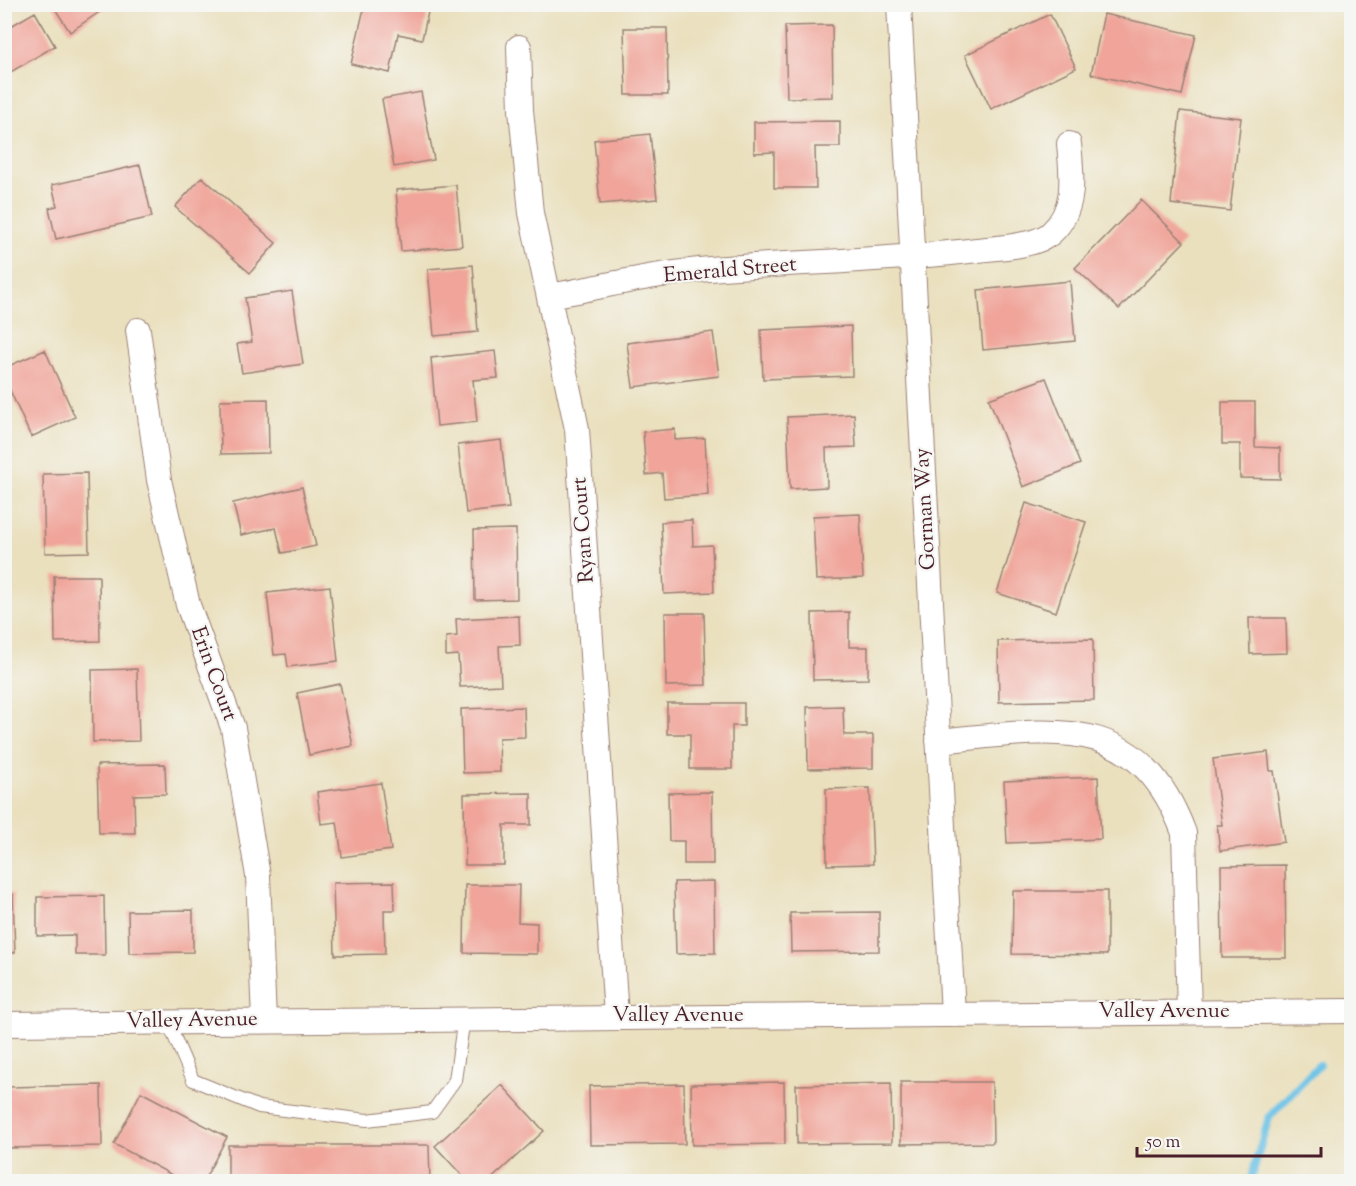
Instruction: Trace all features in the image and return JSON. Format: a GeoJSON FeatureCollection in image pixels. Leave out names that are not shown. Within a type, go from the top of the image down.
{"type":"FeatureCollection","features":[{"type":"Feature","properties":{"kind":"street","name":"Gorman Way"},"geometry":{"type":"LineString","coordinates":[[899,4],[953,1014]]}},
{"type":"Feature","properties":{"kind":"street","name":"Ryan Court"},"geometry":{"type":"LineString","coordinates":[[519,47],[521,110],[531,213],[577,429],[616,1016]]}},
{"type":"Feature","properties":{"kind":"street","name":"Emerald Street"},"geometry":{"type":"LineString","coordinates":[[549,296],[708,269],[913,258],[1040,240],[1051,233],[1068,211],[1072,185],[1069,144]]}},
{"type":"Feature","properties":{"kind":"street","name":"Erin Court"},"geometry":{"type":"LineString","coordinates":[[138,330],[159,480],[188,605],[232,728],[258,876],[264,1020]]}},
{"type":"Feature","properties":{"kind":"street"},"geometry":{"type":"LineString","coordinates":[[938,741],[1028,733],[1087,735],[1124,748],[1158,780],[1175,809],[1184,833],[1189,1012]]}},
{"type":"Feature","properties":{"kind":"street","name":"Valley Avenue"},"geometry":{"type":"LineString","coordinates":[[4,1024],[616,1016],[1352,1011]]}},
{"type":"Feature","properties":{"kind":"lane"},"geometry":{"type":"LineString","coordinates":[[168,1022],[193,1080],[259,1107],[367,1120],[432,1112],[454,1080],[464,1018]]}},
{"type":"Feature","properties":{"kind":"building"},"geometry":{"type":"Polygon","coordinates":[[[52,4],[111,4],[70,32],[52,4]]]}},
{"type":"Feature","properties":{"kind":"building"},"geometry":{"type":"Polygon","coordinates":[[[365,4],[413,4],[429,8],[422,39],[398,34],[390,73],[351,64],[365,4]]]}},
{"type":"Feature","properties":{"kind":"building"},"geometry":{"type":"Polygon","coordinates":[[[788,4],[829,4],[829,8],[788,9],[788,4]]]}},
{"type":"Feature","properties":{"kind":"building"},"geometry":{"type":"Polygon","coordinates":[[[35,12],[55,46],[4,76],[4,30],[35,12]]]}},
{"type":"Feature","properties":{"kind":"building"},"geometry":{"type":"Polygon","coordinates":[[[1050,14],[1076,68],[991,109],[965,55],[1050,14]]]}},
{"type":"Feature","properties":{"kind":"building"},"geometry":{"type":"Polygon","coordinates":[[[1104,14],[1196,35],[1182,95],[1091,74],[1104,14]]]}},
{"type":"Feature","properties":{"kind":"building"},"geometry":{"type":"Polygon","coordinates":[[[832,25],[833,97],[787,98],[785,26],[832,25]]]}},
{"type":"Feature","properties":{"kind":"building"},"geometry":{"type":"Polygon","coordinates":[[[624,28],[667,28],[668,95],[626,95],[624,28]]]}},
{"type":"Feature","properties":{"kind":"building"},"geometry":{"type":"Polygon","coordinates":[[[421,92],[434,160],[394,167],[382,99],[421,92]]]}},
{"type":"Feature","properties":{"kind":"building"},"geometry":{"type":"Polygon","coordinates":[[[1180,111],[1241,118],[1230,211],[1171,204],[1180,111]]]}},
{"type":"Feature","properties":{"kind":"building"},"geometry":{"type":"Polygon","coordinates":[[[840,121],[840,147],[815,147],[816,188],[774,188],[774,152],[754,153],[754,122],[840,121]]]}},
{"type":"Feature","properties":{"kind":"building"},"geometry":{"type":"Polygon","coordinates":[[[650,134],[657,199],[600,204],[594,140],[650,134]]]}},
{"type":"Feature","properties":{"kind":"building"},"geometry":{"type":"Polygon","coordinates":[[[140,165],[152,217],[56,239],[49,208],[57,206],[52,185],[140,165]]]}},
{"type":"Feature","properties":{"kind":"building"},"geometry":{"type":"Polygon","coordinates":[[[202,177],[276,243],[250,273],[175,207],[202,177]]]}},
{"type":"Feature","properties":{"kind":"building"},"geometry":{"type":"Polygon","coordinates":[[[456,185],[462,246],[401,251],[396,190],[456,185]]]}},
{"type":"Feature","properties":{"kind":"building"},"geometry":{"type":"Polygon","coordinates":[[[1141,200],[1184,242],[1119,309],[1075,268],[1141,200]]]}},
{"type":"Feature","properties":{"kind":"building"},"geometry":{"type":"Polygon","coordinates":[[[473,265],[478,332],[434,336],[428,269],[473,265]]]}},
{"type":"Feature","properties":{"kind":"building"},"geometry":{"type":"Polygon","coordinates":[[[1070,281],[1075,341],[983,350],[978,290],[1070,281]]]}},
{"type":"Feature","properties":{"kind":"building"},"geometry":{"type":"Polygon","coordinates":[[[292,291],[303,364],[242,373],[237,344],[252,342],[245,298],[292,291]]]}},
{"type":"Feature","properties":{"kind":"building"},"geometry":{"type":"Polygon","coordinates":[[[851,326],[852,376],[763,379],[761,330],[851,326]]]}},
{"type":"Feature","properties":{"kind":"building"},"geometry":{"type":"Polygon","coordinates":[[[713,332],[719,376],[633,387],[627,343],[713,332]]]}},
{"type":"Feature","properties":{"kind":"building"},"geometry":{"type":"Polygon","coordinates":[[[45,350],[75,417],[31,437],[4,377],[4,368],[45,350]]]}},
{"type":"Feature","properties":{"kind":"building"},"geometry":{"type":"Polygon","coordinates":[[[495,351],[498,378],[473,380],[477,422],[437,426],[431,358],[495,351]]]}},
{"type":"Feature","properties":{"kind":"building"},"geometry":{"type":"Polygon","coordinates":[[[1046,378],[1080,464],[1023,487],[989,399],[1046,378]]]}},
{"type":"Feature","properties":{"kind":"building"},"geometry":{"type":"Polygon","coordinates":[[[268,399],[269,453],[221,454],[220,400],[268,399]]]}},
{"type":"Feature","properties":{"kind":"building"},"geometry":{"type":"Polygon","coordinates":[[[1222,402],[1255,402],[1255,447],[1280,448],[1280,479],[1240,478],[1240,444],[1222,444],[1222,402]]]}},
{"type":"Feature","properties":{"kind":"building"},"geometry":{"type":"Polygon","coordinates":[[[854,414],[856,447],[826,448],[827,487],[790,489],[787,417],[854,414]]]}},
{"type":"Feature","properties":{"kind":"building"},"geometry":{"type":"Polygon","coordinates":[[[675,429],[675,440],[705,438],[708,495],[664,498],[662,473],[646,475],[643,432],[675,429]]]}},
{"type":"Feature","properties":{"kind":"building"},"geometry":{"type":"Polygon","coordinates":[[[501,440],[509,508],[466,513],[458,445],[501,440]]]}},
{"type":"Feature","properties":{"kind":"building"},"geometry":{"type":"Polygon","coordinates":[[[87,473],[89,552],[45,553],[43,474],[87,473]]]}},
{"type":"Feature","properties":{"kind":"building"},"geometry":{"type":"Polygon","coordinates":[[[302,487],[316,546],[282,553],[276,528],[241,535],[233,503],[302,487]]]}},
{"type":"Feature","properties":{"kind":"building"},"geometry":{"type":"Polygon","coordinates":[[[1026,503],[1086,522],[1056,612],[997,593],[1026,503]]]}},
{"type":"Feature","properties":{"kind":"building"},"geometry":{"type":"Polygon","coordinates":[[[860,514],[863,578],[816,580],[813,516],[860,514]]]}},
{"type":"Feature","properties":{"kind":"building"},"geometry":{"type":"Polygon","coordinates":[[[692,520],[693,546],[712,545],[714,592],[664,594],[661,522],[692,520]]]}},
{"type":"Feature","properties":{"kind":"building"},"geometry":{"type":"Polygon","coordinates":[[[516,529],[517,599],[475,600],[474,530],[516,529]]]}},
{"type":"Feature","properties":{"kind":"building"},"geometry":{"type":"Polygon","coordinates":[[[54,576],[99,576],[100,641],[55,642],[54,576]]]}},
{"type":"Feature","properties":{"kind":"building"},"geometry":{"type":"Polygon","coordinates":[[[330,586],[338,661],[288,667],[286,654],[274,655],[267,593],[330,586]]]}},
{"type":"Feature","properties":{"kind":"building"},"geometry":{"type":"Polygon","coordinates":[[[849,612],[849,647],[868,647],[868,679],[813,680],[812,613],[849,612]]]}},
{"type":"Feature","properties":{"kind":"building"},"geometry":{"type":"Polygon","coordinates":[[[665,613],[704,613],[706,685],[666,686],[665,613]]]}},
{"type":"Feature","properties":{"kind":"building"},"geometry":{"type":"Polygon","coordinates":[[[519,616],[520,645],[499,646],[501,685],[460,687],[458,655],[446,656],[446,637],[457,636],[456,619],[519,616]]]}},
{"type":"Feature","properties":{"kind":"building"},"geometry":{"type":"Polygon","coordinates":[[[1249,618],[1286,618],[1287,653],[1250,654],[1249,618]]]}},
{"type":"Feature","properties":{"kind":"building"},"geometry":{"type":"Polygon","coordinates":[[[1093,639],[1094,700],[999,702],[998,641],[1093,639]]]}},
{"type":"Feature","properties":{"kind":"building"},"geometry":{"type":"Polygon","coordinates":[[[137,669],[139,741],[93,742],[92,670],[137,669]]]}},
{"type":"Feature","properties":{"kind":"building"},"geometry":{"type":"Polygon","coordinates":[[[340,684],[353,746],[309,755],[297,693],[340,684]]]}},
{"type":"Feature","properties":{"kind":"building"},"geometry":{"type":"Polygon","coordinates":[[[667,703],[744,703],[744,726],[732,726],[732,769],[690,769],[690,734],[667,734],[667,703]]]}},
{"type":"Feature","properties":{"kind":"building"},"geometry":{"type":"Polygon","coordinates":[[[843,706],[844,735],[873,735],[873,768],[808,769],[807,707],[843,706]]]}},
{"type":"Feature","properties":{"kind":"building"},"geometry":{"type":"Polygon","coordinates":[[[524,707],[525,737],[499,738],[500,772],[463,773],[461,709],[524,707]]]}},
{"type":"Feature","properties":{"kind":"building"},"geometry":{"type":"Polygon","coordinates":[[[1268,752],[1270,771],[1274,771],[1284,842],[1220,851],[1217,825],[1222,825],[1213,759],[1268,752]]]}},
{"type":"Feature","properties":{"kind":"building"},"geometry":{"type":"Polygon","coordinates":[[[165,764],[166,794],[134,795],[135,833],[99,833],[97,765],[165,764]]]}},
{"type":"Feature","properties":{"kind":"building"},"geometry":{"type":"Polygon","coordinates":[[[1098,777],[1101,839],[1007,843],[1004,781],[1098,777]]]}},
{"type":"Feature","properties":{"kind":"building"},"geometry":{"type":"Polygon","coordinates":[[[381,783],[391,850],[342,857],[337,822],[321,824],[317,792],[381,783]]]}},
{"type":"Feature","properties":{"kind":"building"},"geometry":{"type":"Polygon","coordinates":[[[870,788],[873,864],[827,865],[826,789],[870,788]]]}},
{"type":"Feature","properties":{"kind":"building"},"geometry":{"type":"Polygon","coordinates":[[[712,792],[713,864],[684,864],[684,841],[669,841],[668,793],[712,792]]]}},
{"type":"Feature","properties":{"kind":"building"},"geometry":{"type":"Polygon","coordinates":[[[531,793],[531,825],[504,825],[504,865],[465,865],[464,794],[531,793]]]}},
{"type":"Feature","properties":{"kind":"building"},"geometry":{"type":"Polygon","coordinates":[[[1285,865],[1286,958],[1222,958],[1221,866],[1285,865]]]}},
{"type":"Feature","properties":{"kind":"building"},"geometry":{"type":"Polygon","coordinates":[[[714,881],[715,953],[676,954],[674,882],[714,881]]]}},
{"type":"Feature","properties":{"kind":"building"},"geometry":{"type":"Polygon","coordinates":[[[394,882],[395,910],[384,910],[385,954],[335,955],[333,883],[394,882]]]}},
{"type":"Feature","properties":{"kind":"building"},"geometry":{"type":"Polygon","coordinates":[[[465,885],[519,885],[518,922],[537,923],[537,954],[464,953],[465,885]]]}},
{"type":"Feature","properties":{"kind":"building"},"geometry":{"type":"Polygon","coordinates":[[[1013,891],[1107,891],[1107,955],[1012,954],[1013,891]]]}},
{"type":"Feature","properties":{"kind":"building"},"geometry":{"type":"Polygon","coordinates":[[[4,894],[13,894],[15,953],[4,953],[4,894]]]}},
{"type":"Feature","properties":{"kind":"building"},"geometry":{"type":"Polygon","coordinates":[[[104,896],[105,955],[75,955],[75,935],[37,936],[37,897],[104,896]]]}},
{"type":"Feature","properties":{"kind":"building"},"geometry":{"type":"Polygon","coordinates":[[[193,910],[193,952],[129,953],[128,911],[193,910]]]}},
{"type":"Feature","properties":{"kind":"building"},"geometry":{"type":"Polygon","coordinates":[[[879,912],[879,951],[791,952],[790,913],[879,912]]]}},
{"type":"Feature","properties":{"kind":"building"},"geometry":{"type":"Polygon","coordinates":[[[784,1082],[785,1144],[692,1145],[691,1084],[784,1082]]]}},
{"type":"Feature","properties":{"kind":"building"},"geometry":{"type":"Polygon","coordinates":[[[901,1082],[992,1082],[993,1143],[901,1144],[901,1082]]]}},
{"type":"Feature","properties":{"kind":"building"},"geometry":{"type":"Polygon","coordinates":[[[891,1083],[892,1143],[797,1144],[796,1085],[891,1083]]]}},
{"type":"Feature","properties":{"kind":"building"},"geometry":{"type":"Polygon","coordinates":[[[684,1084],[685,1144],[590,1145],[589,1086],[684,1084]]]}},
{"type":"Feature","properties":{"kind":"building"},"geometry":{"type":"Polygon","coordinates":[[[101,1085],[102,1146],[8,1148],[7,1087],[101,1085]]]}},
{"type":"Feature","properties":{"kind":"building"},"geometry":{"type":"Polygon","coordinates":[[[502,1085],[544,1131],[488,1182],[468,1182],[435,1146],[502,1085]]]}},
{"type":"Feature","properties":{"kind":"building"},"geometry":{"type":"Polygon","coordinates":[[[141,1092],[227,1137],[203,1182],[185,1182],[114,1144],[141,1092]]]}},
{"type":"Feature","properties":{"kind":"building"},"geometry":{"type":"Polygon","coordinates":[[[228,1145],[429,1145],[430,1182],[228,1182],[228,1145]]]}},
{"type":"Feature","properties":{"kind":"waterway"},"geometry":{"type":"LineString","coordinates":[[1250,1182],[1269,1117],[1319,1065]]}}]}
